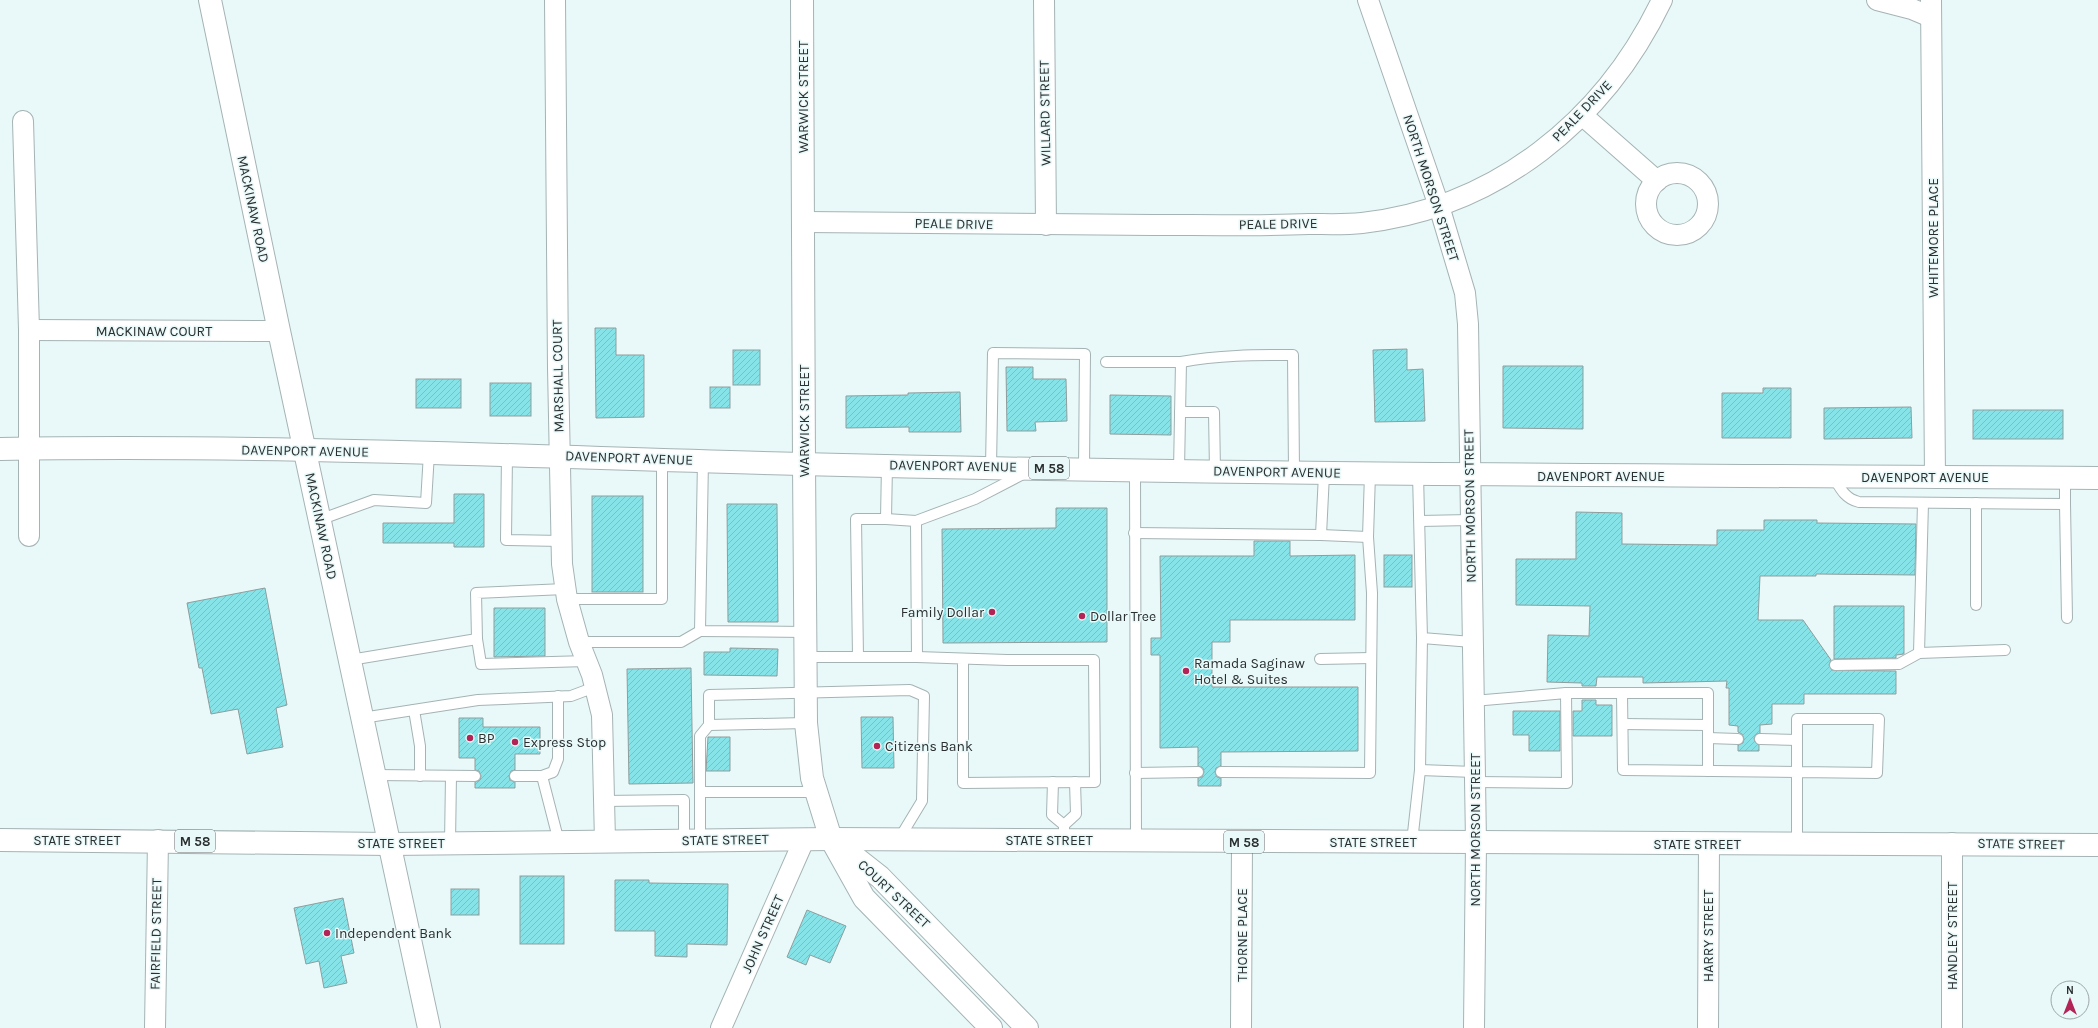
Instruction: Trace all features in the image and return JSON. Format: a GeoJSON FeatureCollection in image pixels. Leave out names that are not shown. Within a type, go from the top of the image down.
{"type":"FeatureCollection","features":[{"type":"Feature","properties":{"kind":"main road","name":"MACKINAW ROAD"},"geometry":{"type":"LineString","coordinates":[[210,0],[278,331],[429,1028]]}},
{"type":"Feature","properties":{"kind":"main road","name":"WARWICK STREET"},"geometry":{"type":"LineString","coordinates":[[802,0],[806,723],[812,778],[831,839]]}},
{"type":"Feature","properties":{"kind":"main road","name":"DAVENPORT AVENUE"},"geometry":{"type":"LineString","coordinates":[[0,449],[304,450],[662,458],[804,464],[1294,472],[1324,474],[2098,478]]}},
{"type":"Feature","properties":{"kind":"main road","name":"STATE STREET"},"geometry":{"type":"LineString","coordinates":[[0,840],[158,840],[390,844],[899,839],[1064,833],[1136,841],[1709,844],[1952,843],[2098,845]]}},
{"type":"Feature","properties":{"kind":"main road","name":"COURT STREET"},"geometry":{"type":"LineString","coordinates":[[831,839],[864,898],[991,1028]]}},
{"type":"Feature","properties":{"kind":"main road","name":"COURT STREET"},"geometry":{"type":"LineString","coordinates":[[831,839],[880,877],[1027,1028]]}},
{"type":"Feature","properties":{"kind":"street","name":"MARSHALL COURT"},"geometry":{"type":"LineString","coordinates":[[556,0],[559,456],[561,541],[566,594],[579,642],[595,687],[602,716],[605,841]]}},
{"type":"Feature","properties":{"kind":"street","name":"WILLARD STREET"},"geometry":{"type":"LineString","coordinates":[[1044,0],[1046,225]]}},
{"type":"Feature","properties":{"kind":"street","name":"NORTH MORSON STREET"},"geometry":{"type":"LineString","coordinates":[[1368,0],[1439,206],[1465,293],[1468,324],[1469,475],[1476,843],[1474,1028]]}},
{"type":"Feature","properties":{"kind":"street","name":"PEALE DRIVE"},"geometry":{"type":"LineString","coordinates":[[804,222],[1046,225],[1288,225],[1362,223],[1439,206],[1510,173],[1545,149],[1582,115],[1607,88],[1650,24],[1662,0]]}},
{"type":"Feature","properties":{"kind":"street"},"geometry":{"type":"LineString","coordinates":[[1877,0],[1912,9],[1931,9]]}},
{"type":"Feature","properties":{"kind":"street","name":"WHITEMORE PLACE"},"geometry":{"type":"LineString","coordinates":[[1931,9],[1935,477]]}},
{"type":"Feature","properties":{"kind":"street"},"geometry":{"type":"LineString","coordinates":[[1582,115],[1657,181]]}},
{"type":"Feature","properties":{"kind":"street"},"geometry":{"type":"LineString","coordinates":[[23,121],[29,330],[29,536]]}},
{"type":"Feature","properties":{"kind":"street","name":"MACKINAW COURT"},"geometry":{"type":"LineString","coordinates":[[29,330],[278,331]]}},
{"type":"Feature","properties":{"kind":"street","name":"FAIRFIELD STREET"},"geometry":{"type":"LineString","coordinates":[[155,1028],[158,840]]}},
{"type":"Feature","properties":{"kind":"street","name":"JOHN STREET"},"geometry":{"type":"LineString","coordinates":[[721,1028],[804,840]]}},
{"type":"Feature","properties":{"kind":"street","name":"THORNE PLACE"},"geometry":{"type":"LineString","coordinates":[[1242,842],[1242,1028]]}},
{"type":"Feature","properties":{"kind":"street","name":"HANDLEY STREET"},"geometry":{"type":"LineString","coordinates":[[1952,843],[1952,1028]]}},
{"type":"Feature","properties":{"kind":"street","name":"HARRY STREET"},"geometry":{"type":"LineString","coordinates":[[1708,1028],[1709,844]]}},
{"type":"Feature","properties":{"kind":"lane"},"geometry":{"type":"LineString","coordinates":[[991,467],[993,353],[1085,354],[1084,468]]}},
{"type":"Feature","properties":{"kind":"lane"},"geometry":{"type":"LineString","coordinates":[[1106,362],[1180,362],[1210,357],[1239,355],[1293,355],[1294,472]]}},
{"type":"Feature","properties":{"kind":"lane"},"geometry":{"type":"LineString","coordinates":[[1179,470],[1180,362]]}},
{"type":"Feature","properties":{"kind":"lane"},"geometry":{"type":"LineString","coordinates":[[1180,412],[1214,412],[1215,471]]}},
{"type":"Feature","properties":{"kind":"lane"},"geometry":{"type":"LineString","coordinates":[[320,520],[374,500],[426,503],[429,453]]}},
{"type":"Feature","properties":{"kind":"lane"},"geometry":{"type":"LineString","coordinates":[[507,455],[506,540],[561,541]]}},
{"type":"Feature","properties":{"kind":"lane"},"geometry":{"type":"LineString","coordinates":[[587,661],[481,664],[477,639],[476,593],[566,594],[662,599],[662,458]]}},
{"type":"Feature","properties":{"kind":"lane"},"geometry":{"type":"LineString","coordinates":[[700,631],[703,460]]}},
{"type":"Feature","properties":{"kind":"lane"},"geometry":{"type":"LineString","coordinates":[[886,519],[887,465]]}},
{"type":"Feature","properties":{"kind":"lane"},"geometry":{"type":"LineString","coordinates":[[858,657],[856,519],[916,521],[975,499],[1036,468]]}},
{"type":"Feature","properties":{"kind":"lane"},"geometry":{"type":"LineString","coordinates":[[1135,470],[1136,841]]}},
{"type":"Feature","properties":{"kind":"lane"},"geometry":{"type":"LineString","coordinates":[[1321,534],[1324,474]]}},
{"type":"Feature","properties":{"kind":"lane"},"geometry":{"type":"LineString","coordinates":[[1221,772],[1370,773],[1372,593],[1368,537],[1370,474]]}},
{"type":"Feature","properties":{"kind":"lane"},"geometry":{"type":"LineString","coordinates":[[1412,842],[1420,770],[1422,638],[1418,474]]}},
{"type":"Feature","properties":{"kind":"lane"},"geometry":{"type":"LineString","coordinates":[[1833,476],[1842,493],[1852,500],[1859,502],[2065,504]]}},
{"type":"Feature","properties":{"kind":"lane"},"geometry":{"type":"LineString","coordinates":[[2065,478],[2067,618]]}},
{"type":"Feature","properties":{"kind":"lane"},"geometry":{"type":"LineString","coordinates":[[1919,653],[1923,503]]}},
{"type":"Feature","properties":{"kind":"lane"},"geometry":{"type":"LineString","coordinates":[[1976,503],[1976,605]]}},
{"type":"Feature","properties":{"kind":"lane"},"geometry":{"type":"LineString","coordinates":[[1420,521],[1470,520]]}},
{"type":"Feature","properties":{"kind":"lane"},"geometry":{"type":"LineString","coordinates":[[916,521],[917,657]]}},
{"type":"Feature","properties":{"kind":"lane"},"geometry":{"type":"LineString","coordinates":[[1134,533],[1321,534],[1368,537]]}},
{"type":"Feature","properties":{"kind":"lane"},"geometry":{"type":"LineString","coordinates":[[579,642],[681,642],[700,631],[805,632]]}},
{"type":"Feature","properties":{"kind":"lane"},"geometry":{"type":"LineString","coordinates":[[1422,638],[1472,642]]}},
{"type":"Feature","properties":{"kind":"lane"},"geometry":{"type":"LineString","coordinates":[[350,660],[477,639]]}},
{"type":"Feature","properties":{"kind":"lane"},"geometry":{"type":"LineString","coordinates":[[1834,665],[1899,664],[1919,653],[2005,650]]}},
{"type":"Feature","properties":{"kind":"lane"},"geometry":{"type":"LineString","coordinates":[[805,657],[1094,660],[1095,782],[963,783],[963,659]]}},
{"type":"Feature","properties":{"kind":"lane"},"geometry":{"type":"LineString","coordinates":[[1320,659],[1371,658]]}},
{"type":"Feature","properties":{"kind":"lane"},"geometry":{"type":"LineString","coordinates":[[362,718],[478,700],[571,696],[595,687]]}},
{"type":"Feature","properties":{"kind":"lane"},"geometry":{"type":"LineString","coordinates":[[692,841],[700,792],[700,736],[709,724],[709,695],[805,694],[910,690],[924,696],[922,801],[899,839]]}},
{"type":"Feature","properties":{"kind":"lane"},"geometry":{"type":"LineString","coordinates":[[1420,770],[1474,777],[1566,783],[1566,693]]}},
{"type":"Feature","properties":{"kind":"lane"},"geometry":{"type":"LineString","coordinates":[[1473,701],[1566,693],[1708,693],[1708,771]]}},
{"type":"Feature","properties":{"kind":"lane"},"geometry":{"type":"LineString","coordinates":[[1622,694],[1622,770],[1798,772],[1877,773],[1879,719],[1797,719],[1798,772],[1797,843]]}},
{"type":"Feature","properties":{"kind":"lane"},"geometry":{"type":"LineString","coordinates":[[515,776],[542,776],[553,772],[558,759],[558,696]]}},
{"type":"Feature","properties":{"kind":"lane"},"geometry":{"type":"LineString","coordinates":[[414,710],[420,746],[420,776]]}},
{"type":"Feature","properties":{"kind":"lane"},"geometry":{"type":"LineString","coordinates":[[709,724],[806,723]]}},
{"type":"Feature","properties":{"kind":"lane"},"geometry":{"type":"LineString","coordinates":[[1623,724],[1708,725]]}},
{"type":"Feature","properties":{"kind":"lane"},"geometry":{"type":"LineString","coordinates":[[1708,738],[1738,739]]}},
{"type":"Feature","properties":{"kind":"lane"},"geometry":{"type":"LineString","coordinates":[[1760,739],[1797,740]]}},
{"type":"Feature","properties":{"kind":"lane"},"geometry":{"type":"LineString","coordinates":[[1135,773],[1198,772]]}},
{"type":"Feature","properties":{"kind":"lane"},"geometry":{"type":"LineString","coordinates":[[375,775],[475,776]]}},
{"type":"Feature","properties":{"kind":"lane"},"geometry":{"type":"LineString","coordinates":[[450,843],[451,776]]}},
{"type":"Feature","properties":{"kind":"lane"},"geometry":{"type":"LineString","coordinates":[[542,776],[559,842]]}},
{"type":"Feature","properties":{"kind":"lane"},"geometry":{"type":"LineString","coordinates":[[1053,782],[1052,815],[1064,833],[1076,814],[1075,782]]}},
{"type":"Feature","properties":{"kind":"lane"},"geometry":{"type":"LineString","coordinates":[[700,792],[816,792]]}},
{"type":"Feature","properties":{"kind":"lane"},"geometry":{"type":"LineString","coordinates":[[604,801],[684,800],[692,841]]}},
{"type":"Feature","properties":{"kind":"building"},"geometry":{"type":"Polygon","coordinates":[[[595,328],[616,328],[616,355],[644,355],[644,417],[596,418],[595,328]]]}},
{"type":"Feature","properties":{"kind":"building"},"geometry":{"type":"Polygon","coordinates":[[[1407,349],[1407,370],[1423,369],[1425,421],[1375,422],[1373,350],[1407,349]]]}},
{"type":"Feature","properties":{"kind":"building"},"geometry":{"type":"Polygon","coordinates":[[[733,350],[760,350],[760,385],[733,385],[733,350]]]}},
{"type":"Feature","properties":{"kind":"building"},"geometry":{"type":"Polygon","coordinates":[[[1503,366],[1583,366],[1583,429],[1503,428],[1503,366]]]}},
{"type":"Feature","properties":{"kind":"building"},"geometry":{"type":"Polygon","coordinates":[[[1006,367],[1033,367],[1033,379],[1066,379],[1067,421],[1035,422],[1036,431],[1007,431],[1006,367]]]}},
{"type":"Feature","properties":{"kind":"building"},"geometry":{"type":"Polygon","coordinates":[[[416,379],[461,379],[461,408],[416,408],[416,379]]]}},
{"type":"Feature","properties":{"kind":"building"},"geometry":{"type":"Polygon","coordinates":[[[490,383],[531,383],[531,416],[490,416],[490,383]]]}},
{"type":"Feature","properties":{"kind":"building"},"geometry":{"type":"Polygon","coordinates":[[[710,387],[730,387],[730,408],[710,408],[710,387]]]}},
{"type":"Feature","properties":{"kind":"building"},"geometry":{"type":"Polygon","coordinates":[[[1763,388],[1791,388],[1791,438],[1722,438],[1722,393],[1763,393],[1763,388]]]}},
{"type":"Feature","properties":{"kind":"building"},"geometry":{"type":"Polygon","coordinates":[[[960,392],[961,432],[909,432],[909,427],[846,428],[846,396],[960,392]]]}},
{"type":"Feature","properties":{"kind":"building"},"geometry":{"type":"Polygon","coordinates":[[[1110,395],[1171,396],[1171,435],[1110,434],[1110,395]]]}},
{"type":"Feature","properties":{"kind":"building"},"geometry":{"type":"Polygon","coordinates":[[[1911,407],[1912,438],[1824,439],[1824,408],[1911,407]]]}},
{"type":"Feature","properties":{"kind":"building"},"geometry":{"type":"Polygon","coordinates":[[[1973,410],[2063,410],[2063,439],[1973,439],[1973,410]]]}},
{"type":"Feature","properties":{"kind":"building"},"geometry":{"type":"Polygon","coordinates":[[[454,494],[484,494],[484,547],[454,547],[454,543],[383,543],[383,523],[454,523],[454,494]]]}},
{"type":"Feature","properties":{"kind":"building"},"geometry":{"type":"Polygon","coordinates":[[[592,496],[643,496],[643,592],[592,592],[592,496]]]}},
{"type":"Feature","properties":{"kind":"building"},"geometry":{"type":"Polygon","coordinates":[[[727,504],[777,504],[778,622],[728,622],[727,504]]]}},
{"type":"Feature","properties":{"kind":"building"},"geometry":{"type":"Polygon","coordinates":[[[1056,508],[1107,508],[1107,642],[943,643],[942,529],[1056,528],[1056,508]]]}},
{"type":"Feature","properties":{"kind":"building"},"geometry":{"type":"Polygon","coordinates":[[[1576,512],[1622,513],[1622,544],[1717,545],[1717,530],[1764,530],[1764,520],[1817,520],[1817,523],[1916,524],[1915,575],[1816,574],[1816,576],[1760,576],[1758,620],[1803,620],[1831,660],[1829,665],[1832,670],[1896,671],[1896,694],[1804,694],[1804,704],[1772,704],[1772,724],[1760,725],[1760,733],[1754,738],[1755,742],[1759,745],[1759,751],[1738,751],[1738,745],[1743,743],[1744,739],[1742,734],[1738,732],[1738,726],[1729,725],[1729,688],[1726,688],[1727,681],[1643,683],[1643,677],[1597,677],[1596,686],[1582,686],[1582,683],[1547,682],[1548,635],[1589,636],[1590,606],[1516,605],[1516,559],[1576,559],[1576,512]]]}},
{"type":"Feature","properties":{"kind":"building","name":"Ramada Saginaw Hotel & Suites"},"geometry":{"type":"Polygon","coordinates":[[[1254,541],[1290,541],[1290,556],[1355,555],[1355,620],[1230,620],[1230,642],[1212,642],[1212,687],[1358,687],[1358,751],[1221,752],[1221,766],[1216,768],[1215,772],[1217,777],[1221,778],[1221,786],[1198,786],[1198,778],[1202,777],[1204,772],[1203,768],[1198,766],[1198,747],[1160,748],[1160,655],[1151,655],[1151,638],[1161,638],[1160,556],[1254,556],[1254,541]]]}},
{"type":"Feature","properties":{"kind":"building"},"geometry":{"type":"Polygon","coordinates":[[[1384,555],[1412,555],[1412,587],[1384,587],[1384,555]]]}},
{"type":"Feature","properties":{"kind":"building"},"geometry":{"type":"Polygon","coordinates":[[[265,588],[287,705],[276,708],[283,747],[247,754],[238,709],[211,714],[202,668],[199,668],[187,603],[265,588]]]}},
{"type":"Feature","properties":{"kind":"building"},"geometry":{"type":"Polygon","coordinates":[[[1834,606],[1904,606],[1904,654],[1896,655],[1896,658],[1834,659],[1834,606]]]}},
{"type":"Feature","properties":{"kind":"building"},"geometry":{"type":"Polygon","coordinates":[[[494,608],[545,608],[545,656],[494,657],[494,608]]]}},
{"type":"Feature","properties":{"kind":"building"},"geometry":{"type":"Polygon","coordinates":[[[730,648],[778,649],[777,676],[704,675],[704,652],[730,652],[730,648]]]}},
{"type":"Feature","properties":{"kind":"building"},"geometry":{"type":"Polygon","coordinates":[[[691,668],[693,783],[629,784],[627,669],[691,668]]]}},
{"type":"Feature","properties":{"kind":"building"},"geometry":{"type":"Polygon","coordinates":[[[1582,700],[1596,700],[1596,705],[1612,705],[1612,736],[1573,736],[1573,711],[1582,711],[1582,700]]]}},
{"type":"Feature","properties":{"kind":"building"},"geometry":{"type":"Polygon","coordinates":[[[1513,711],[1560,711],[1560,751],[1529,751],[1529,735],[1513,735],[1513,711]]]}},
{"type":"Feature","properties":{"kind":"building"},"geometry":{"type":"Polygon","coordinates":[[[861,717],[893,717],[894,768],[862,768],[861,717]]]}},
{"type":"Feature","properties":{"kind":"building"},"geometry":{"type":"Polygon","coordinates":[[[459,718],[483,718],[483,727],[540,727],[540,754],[515,754],[515,770],[511,771],[509,776],[510,780],[515,782],[515,788],[475,788],[475,782],[480,780],[481,776],[479,771],[475,770],[475,758],[459,758],[459,718]]]}},
{"type":"Feature","properties":{"kind":"building"},"geometry":{"type":"Polygon","coordinates":[[[708,737],[730,737],[730,771],[706,771],[708,737]]]}},
{"type":"Feature","properties":{"kind":"building"},"geometry":{"type":"Polygon","coordinates":[[[520,876],[564,876],[564,944],[520,944],[520,876]]]}},
{"type":"Feature","properties":{"kind":"building"},"geometry":{"type":"Polygon","coordinates":[[[615,880],[649,880],[649,883],[728,884],[727,945],[687,944],[687,957],[655,956],[655,931],[615,931],[615,880]]]}},
{"type":"Feature","properties":{"kind":"building"},"geometry":{"type":"Polygon","coordinates":[[[451,889],[479,889],[479,915],[451,915],[451,889]]]}},
{"type":"Feature","properties":{"kind":"building"},"geometry":{"type":"Polygon","coordinates":[[[343,898],[354,953],[341,956],[347,983],[324,988],[319,961],[306,964],[294,908],[343,898]]]}},
{"type":"Feature","properties":{"kind":"building"},"geometry":{"type":"Polygon","coordinates":[[[807,910],[846,926],[830,963],[810,955],[806,965],[787,957],[807,910]]]}},
{"type":"Feature","properties":{"kind":"place","name":"Family Dollar"},"geometry":{"type":"Point","coordinates":[992,612]}},
{"type":"Feature","properties":{"kind":"place","name":"Dollar Tree"},"geometry":{"type":"Point","coordinates":[1082,616]}},
{"type":"Feature","properties":{"kind":"place","name":"Ramada Saginaw Hotel & Suites"},"geometry":{"type":"Point","coordinates":[1186,671]}},
{"type":"Feature","properties":{"kind":"place","name":"BP"},"geometry":{"type":"Point","coordinates":[470,738]}},
{"type":"Feature","properties":{"kind":"place","name":"Express Stop"},"geometry":{"type":"Point","coordinates":[515,742]}},
{"type":"Feature","properties":{"kind":"place","name":"Citizens Bank"},"geometry":{"type":"Point","coordinates":[877,746]}},
{"type":"Feature","properties":{"kind":"place","name":"Independent Bank"},"geometry":{"type":"Point","coordinates":[327,933]}}]}
